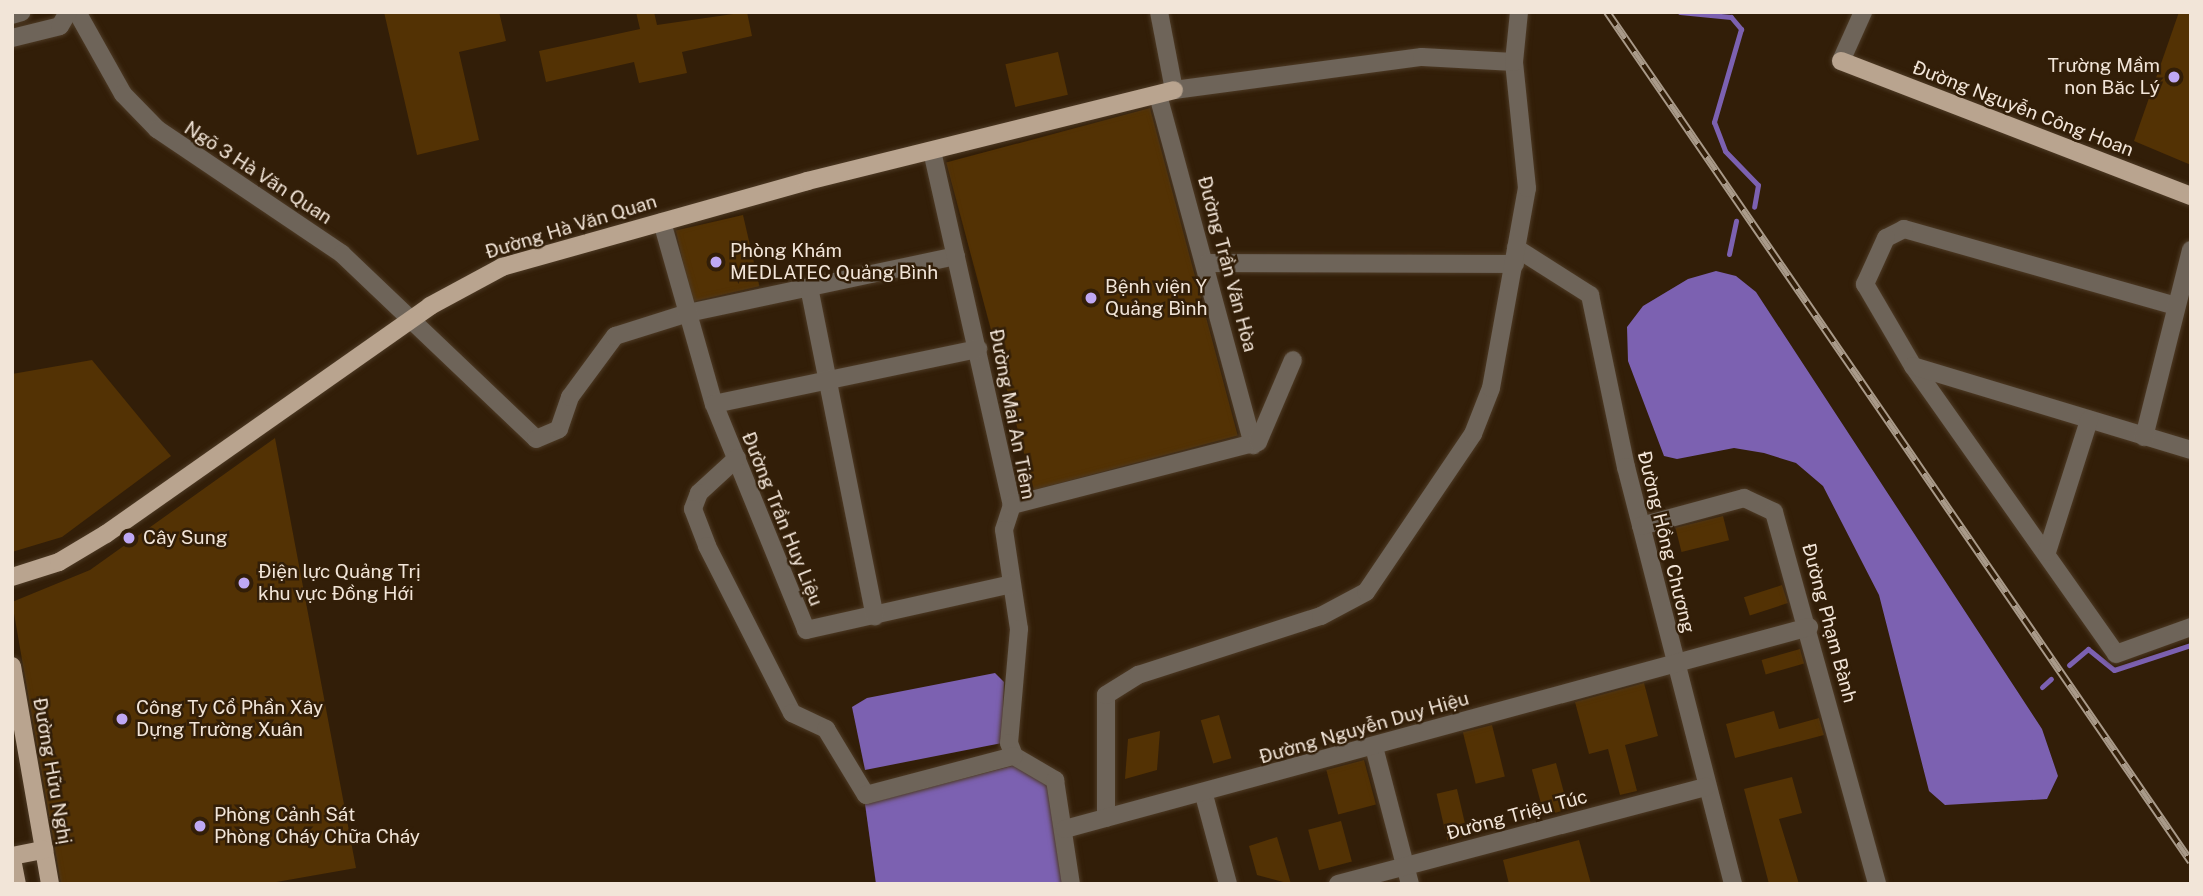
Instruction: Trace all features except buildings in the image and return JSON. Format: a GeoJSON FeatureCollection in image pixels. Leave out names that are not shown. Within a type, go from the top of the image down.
{"type":"FeatureCollection","features":[{"type":"Feature","properties":{"kind":"main road","name":"Đường Nguyễn Công Hoan"},"geometry":{"type":"LineString","coordinates":[[1841,61],[2191,196]]}},
{"type":"Feature","properties":{"kind":"main road","name":"Đường Hà Văn Quan"},"geometry":{"type":"LineString","coordinates":[[12,577],[59,562],[106,534],[412,319],[502,267],[662,222],[1166,92]]}},
{"type":"Feature","properties":{"kind":"main road","name":"Đường Hữu Nghị"},"geometry":{"type":"LineString","coordinates":[[12,666],[50,884]]}},
{"type":"Feature","properties":{"kind":"main road"},"geometry":{"type":"LineString","coordinates":[[17,884],[12,858],[44,850]]}},
{"type":"Feature","properties":{"kind":"street"},"geometry":{"type":"LineString","coordinates":[[12,15],[22,12]]}},
{"type":"Feature","properties":{"kind":"street"},"geometry":{"type":"LineString","coordinates":[[12,38],[60,26],[68,12]]}},
{"type":"Feature","properties":{"kind":"street","name":"Ngõ 3 Hà Văn Quan"},"geometry":{"type":"LineString","coordinates":[[77,12],[123,94],[156,129],[342,254],[536,439],[547,439],[615,336],[688,313]]}},
{"type":"Feature","properties":{"kind":"street","name":"Đường Trần Văn Hòa"},"geometry":{"type":"LineString","coordinates":[[1159,12],[1166,92],[1253,445]]}},
{"type":"Feature","properties":{"kind":"street"},"geometry":{"type":"LineString","coordinates":[[1106,818],[1102,704],[1114,687],[1340,609],[1366,592],[1385,568],[1483,414],[1516,256],[1527,188],[1514,62],[1520,12]]}},
{"type":"Feature","properties":{"kind":"street"},"geometry":{"type":"LineString","coordinates":[[1841,61],[1863,12]]}},
{"type":"Feature","properties":{"kind":"street"},"geometry":{"type":"LineString","coordinates":[[1166,92],[1422,57],[1514,62]]}},
{"type":"Feature","properties":{"kind":"street","name":"Đường Mai An Tiêm"},"geometry":{"type":"LineString","coordinates":[[932,151],[1012,505],[1004,530],[1019,629],[1009,743],[1014,756]]}},
{"type":"Feature","properties":{"kind":"street","name":"Đường Trần Huy Liệu"},"geometry":{"type":"LineString","coordinates":[[662,222],[714,404],[806,630],[1011,584]]}},
{"type":"Feature","properties":{"kind":"street"},"geometry":{"type":"LineString","coordinates":[[2176,306],[1905,229],[1886,238],[1865,284],[1913,366],[2116,653],[2191,627]]}},
{"type":"Feature","properties":{"kind":"street"},"geometry":{"type":"LineString","coordinates":[[2144,437],[2191,250]]}},
{"type":"Feature","properties":{"kind":"street"},"geometry":{"type":"LineString","coordinates":[[688,313],[956,256]]}},
{"type":"Feature","properties":{"kind":"street"},"geometry":{"type":"LineString","coordinates":[[1207,263],[1516,256]]}},
{"type":"Feature","properties":{"kind":"street","name":"Đường Hồng Chương"},"geometry":{"type":"LineString","coordinates":[[1516,256],[1590,295],[1674,663],[1733,884]]}},
{"type":"Feature","properties":{"kind":"street"},"geometry":{"type":"LineString","coordinates":[[809,287],[875,616]]}},
{"type":"Feature","properties":{"kind":"street"},"geometry":{"type":"LineString","coordinates":[[714,404],[978,349]]}},
{"type":"Feature","properties":{"kind":"street"},"geometry":{"type":"LineString","coordinates":[[1012,505],[1253,445],[1262,437],[1293,360]]}},
{"type":"Feature","properties":{"kind":"street"},"geometry":{"type":"LineString","coordinates":[[1913,366],[2191,450]]}},
{"type":"Feature","properties":{"kind":"street"},"geometry":{"type":"LineString","coordinates":[[2047,552],[2088,420]]}},
{"type":"Feature","properties":{"kind":"street"},"geometry":{"type":"LineString","coordinates":[[737,458],[699,493],[693,509],[706,546],[792,713],[826,729],[866,795],[1014,756],[1055,780],[1072,884]]}},
{"type":"Feature","properties":{"kind":"street","name":"Đường Phạm Bành"},"geometry":{"type":"LineString","coordinates":[[1641,526],[1744,498],[1766,504],[1778,520],[1877,884]]}},
{"type":"Feature","properties":{"kind":"street","name":"Đường Nguyễn Duy Hiệu"},"geometry":{"type":"LineString","coordinates":[[1065,829],[1204,795],[1809,627]]}},
{"type":"Feature","properties":{"kind":"street"},"geometry":{"type":"LineString","coordinates":[[1374,747],[1408,875]]}},
{"type":"Feature","properties":{"kind":"street","name":"Đường Triệu Túc"},"geometry":{"type":"LineString","coordinates":[[1338,884],[1408,875],[1706,787]]}},
{"type":"Feature","properties":{"kind":"street"},"geometry":{"type":"LineString","coordinates":[[1204,795],[1228,884]]}},
{"type":"Feature","properties":{"kind":"shaded area"},"geometry":{"type":"Polygon","coordinates":[[[1716,271],[1736,276],[1756,292],[2042,729],[2058,776],[2047,799],[1945,805],[1929,791],[1879,595],[1823,486],[1796,463],[1764,453],[1734,448],[1677,459],[1664,456],[1628,361],[1627,327],[1643,306],[1688,279],[1716,271]]]}},
{"type":"Feature","properties":{"kind":"shaded area"},"geometry":{"type":"Polygon","coordinates":[[[995,673],[1004,682],[1002,743],[865,770],[852,707],[867,698],[995,673]]]}},
{"type":"Feature","properties":{"kind":"shaded area"},"geometry":{"type":"Polygon","coordinates":[[[1019,764],[1051,778],[1064,884],[876,884],[865,804],[1019,764]]]}},
{"type":"Feature","properties":{"kind":"waterway"},"geometry":{"type":"LineString","coordinates":[[1680,12],[1731,17],[1741,29],[1714,122],[1725,151],[1758,185],[1754,207]]}},
{"type":"Feature","properties":{"kind":"waterway"},"geometry":{"type":"LineString","coordinates":[[1729,254],[1736,221]]}},
{"type":"Feature","properties":{"kind":"waterway"},"geometry":{"type":"LineString","coordinates":[[2069,665],[2088,649],[2114,670],[2191,645]]}},
{"type":"Feature","properties":{"kind":"waterway"},"geometry":{"type":"LineString","coordinates":[[2042,687],[2051,679]]}},
{"type":"Feature","properties":{"kind":"railway"},"geometry":{"type":"LineString","coordinates":[[1607,12],[2191,862]]}},
{"type":"Feature","properties":{"kind":"place","name":"Trường Mầm non Băc Lý"},"geometry":{"type":"Point","coordinates":[2174,77]}},
{"type":"Feature","properties":{"kind":"place","name":"Phòng Khám MEDLATEC Quảng Bình"},"geometry":{"type":"Point","coordinates":[716,262]}},
{"type":"Feature","properties":{"kind":"place","name":"Bệnh viện Y Quảng Bình"},"geometry":{"type":"Point","coordinates":[1091,298]}},
{"type":"Feature","properties":{"kind":"place","name":"Cây Sung"},"geometry":{"type":"Point","coordinates":[129,538]}},
{"type":"Feature","properties":{"kind":"place","name":"Điện lực Quảng Trị khu vực Đồng Hới"},"geometry":{"type":"Point","coordinates":[244,583]}},
{"type":"Feature","properties":{"kind":"place","name":"Công Ty Cổ Phần Xây Dựng Trường Xuân"},"geometry":{"type":"Point","coordinates":[122,719]}},
{"type":"Feature","properties":{"kind":"place","name":"Phòng Cảnh Sát Phòng Cháy Chữa Cháy"},"geometry":{"type":"Point","coordinates":[200,826]}}]}
